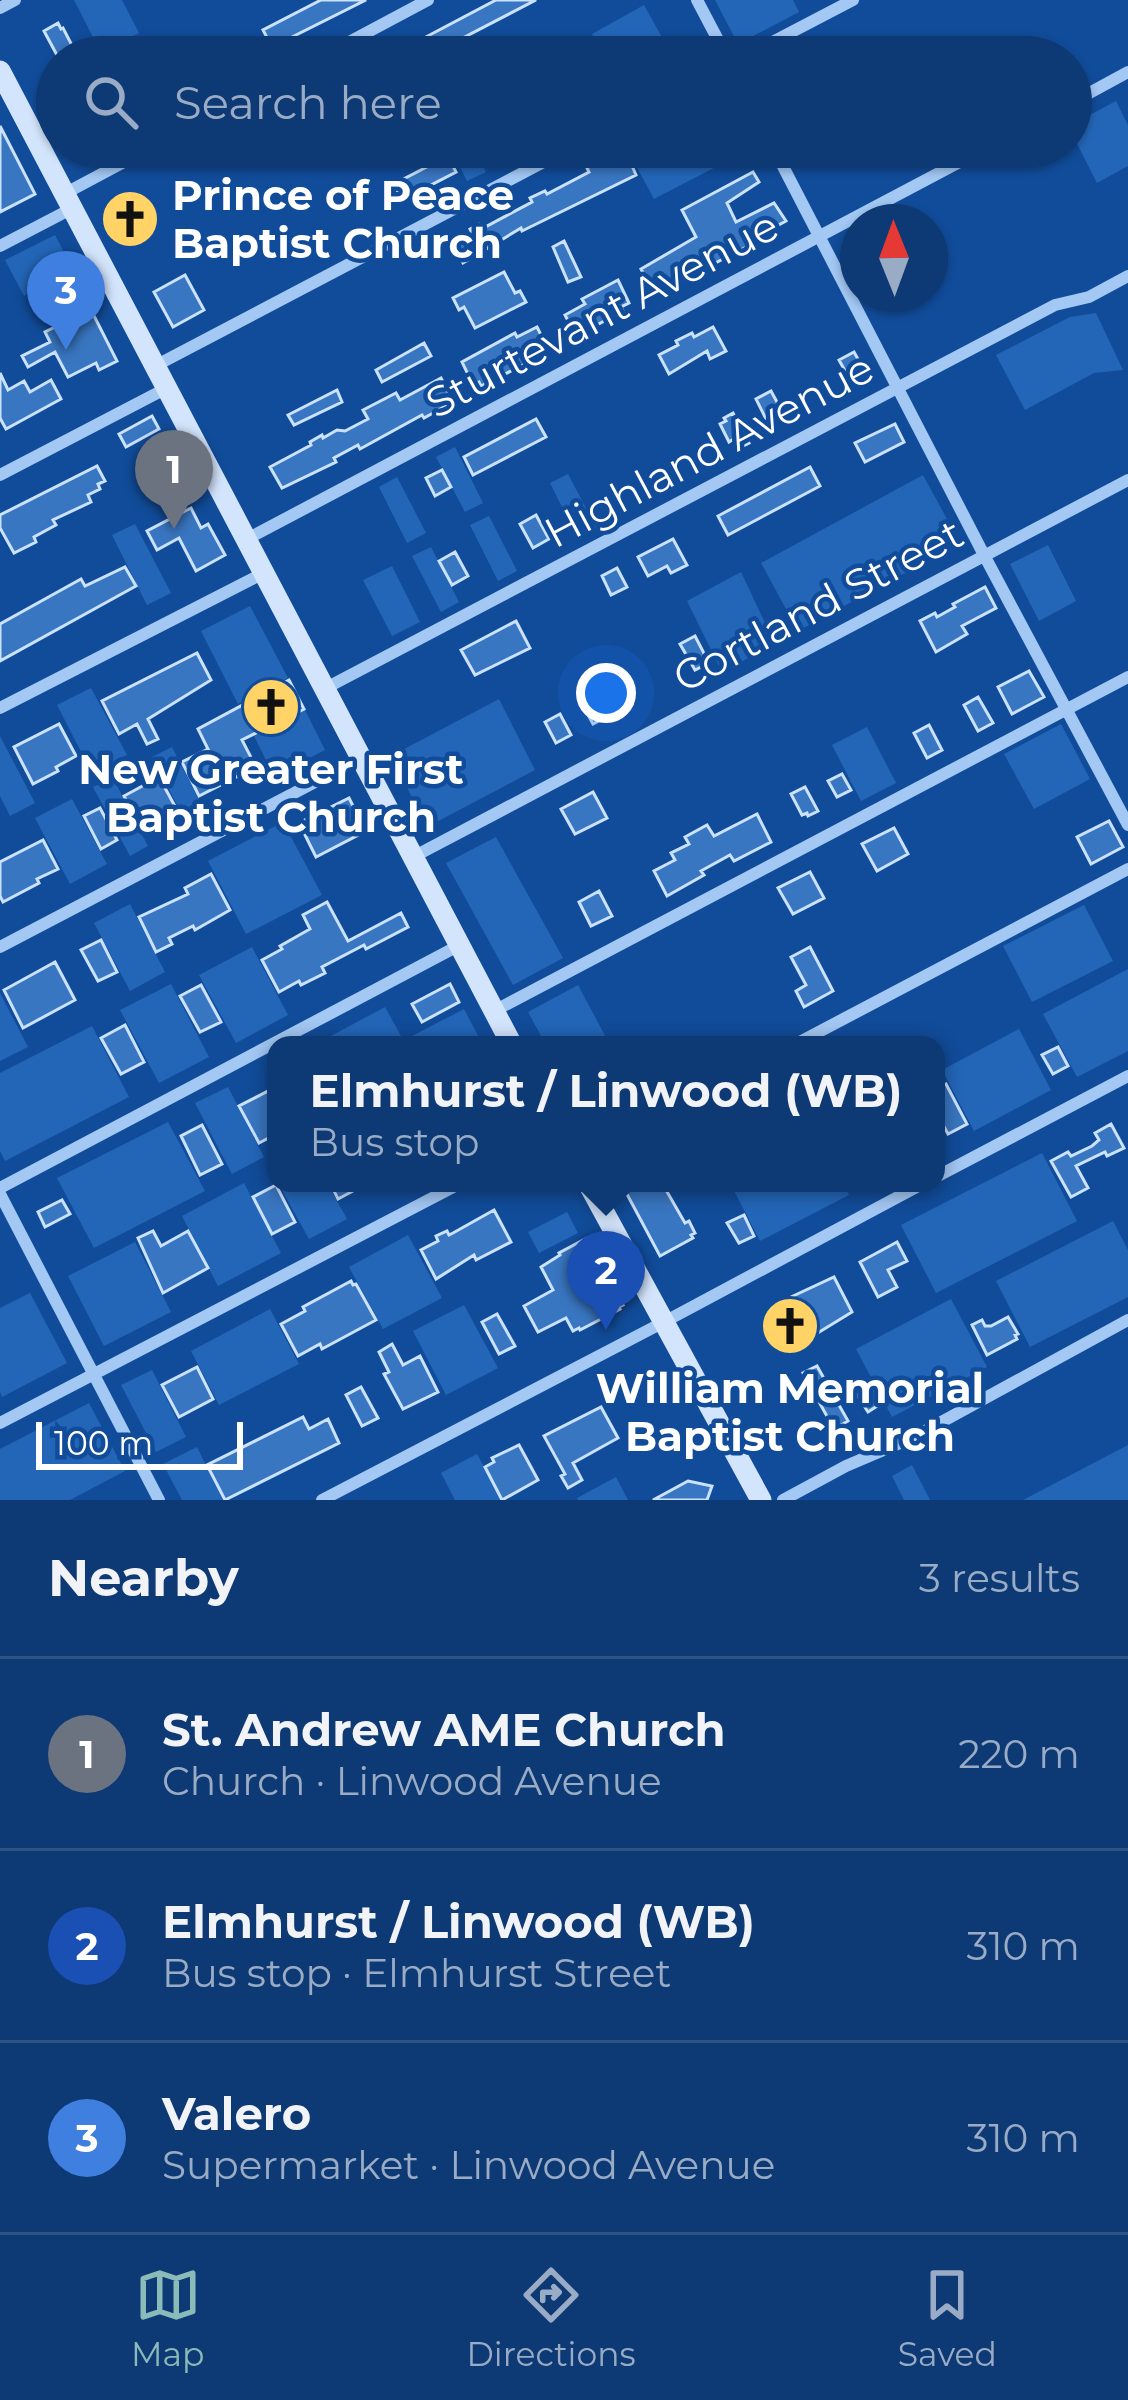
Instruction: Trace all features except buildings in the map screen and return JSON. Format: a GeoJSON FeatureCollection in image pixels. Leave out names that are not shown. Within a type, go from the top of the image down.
{"type":"FeatureCollection","features":[{"type":"Feature","properties":{"kind":"street"},"geometry":{"type":"LineString","coordinates":[[0,8],[15,0]]}},
{"type":"Feature","properties":{"kind":"street"},"geometry":{"type":"LineString","coordinates":[[360,36],[428,0]]}},
{"type":"Feature","properties":{"kind":"street"},"geometry":{"type":"LineString","coordinates":[[697,0],[716,36]]}},
{"type":"Feature","properties":{"kind":"street"},"geometry":{"type":"LineString","coordinates":[[784,36],[853,0]]}},
{"type":"Feature","properties":{"kind":"street"},"geometry":{"type":"LineString","coordinates":[[0,71],[36,141]]}},
{"type":"Feature","properties":{"kind":"street"},"geometry":{"type":"LineString","coordinates":[[1092,92],[1128,73]]}},
{"type":"Feature","properties":{"kind":"street"},"geometry":{"type":"LineString","coordinates":[[50,168],[507,1036]]}},
{"type":"Feature","properties":{"kind":"street"},"geometry":{"type":"LineString","coordinates":[[0,246],[120,168]]}},
{"type":"Feature","properties":{"kind":"street"},"geometry":{"type":"LineString","coordinates":[[154,366],[532,168]]}},
{"type":"Feature","properties":{"kind":"street"},"geometry":{"type":"LineString","coordinates":[[784,168],[1128,825]]}},
{"type":"Feature","properties":{"kind":"street","name":"Sturtevant Avenue"},"geometry":{"type":"LineString","coordinates":[[247,539],[949,168]]}},
{"type":"Feature","properties":{"kind":"street","name":"Highland Avenue"},"geometry":{"type":"LineString","coordinates":[[323,689],[1055,305],[1089,296],[1128,276]]}},
{"type":"Feature","properties":{"kind":"street"},"geometry":{"type":"LineString","coordinates":[[0,475],[165,389]]}},
{"type":"Feature","properties":{"kind":"street","name":"Cortland Street"},"geometry":{"type":"LineString","coordinates":[[412,857],[1128,480]]}},
{"type":"Feature","properties":{"kind":"street"},"geometry":{"type":"LineString","coordinates":[[0,708],[264,573]]}},
{"type":"Feature","properties":{"kind":"street"},"geometry":{"type":"LineString","coordinates":[[494,1011],[1128,677]]}},
{"type":"Feature","properties":{"kind":"street"},"geometry":{"type":"LineString","coordinates":[[0,947],[361,758]]}},
{"type":"Feature","properties":{"kind":"street"},"geometry":{"type":"LineString","coordinates":[[811,1036],[1128,869]]}},
{"type":"Feature","properties":{"kind":"street"},"geometry":{"type":"LineString","coordinates":[[290,1036],[458,946]]}},
{"type":"Feature","properties":{"kind":"street"},"geometry":{"type":"LineString","coordinates":[[159,1500],[0,1191],[267,1048]]}},
{"type":"Feature","properties":{"kind":"street"},"geometry":{"type":"LineString","coordinates":[[945,1172],[1128,1076]]}},
{"type":"Feature","properties":{"kind":"street"},"geometry":{"type":"LineString","coordinates":[[0,1423],[444,1192]]}},
{"type":"Feature","properties":{"kind":"street"},"geometry":{"type":"LineString","coordinates":[[593,1192],[760,1500]]}},
{"type":"Feature","properties":{"kind":"street"},"geometry":{"type":"LineString","coordinates":[[322,1500],[907,1192]]}},
{"type":"Feature","properties":{"kind":"street"},"geometry":{"type":"LineString","coordinates":[[783,1500],[914,1437],[1128,1320]]}},
{"type":"Feature","properties":{"kind":"shaded area"},"geometry":{"type":"Polygon","coordinates":[[[74,0],[122,0],[139,33],[133,36],[92,36],[74,0]]]}},
{"type":"Feature","properties":{"kind":"shaded area"},"geometry":{"type":"Polygon","coordinates":[[[715,0],[793,0],[799,12],[753,36],[734,36],[715,0]]]}},
{"type":"Feature","properties":{"kind":"shaded area"},"geometry":{"type":"Polygon","coordinates":[[[644,5],[661,36],[593,36],[644,5]]]}},
{"type":"Feature","properties":{"kind":"shaded area"},"geometry":{"type":"Polygon","coordinates":[[[1116,101],[1128,125],[1128,166],[1097,183],[1089,168],[1092,114],[1116,101]]]}},
{"type":"Feature","properties":{"kind":"shaded area"},"geometry":{"type":"Polygon","coordinates":[[[460,168],[484,168],[486,172],[467,181],[460,168]]]}},
{"type":"Feature","properties":{"kind":"shaded area"},"geometry":{"type":"Polygon","coordinates":[[[637,168],[714,168],[654,199],[637,168]]]}},
{"type":"Feature","properties":{"kind":"shaded area"},"geometry":{"type":"Polygon","coordinates":[[[55,235],[73,269],[24,296],[5,260],[55,235]]]}},
{"type":"Feature","properties":{"kind":"shaded area"},"geometry":{"type":"Polygon","coordinates":[[[1096,313],[1123,370],[1094,373],[1025,410],[996,355],[1070,317],[1096,313]]]}},
{"type":"Feature","properties":{"kind":"shaded area"},"geometry":{"type":"Polygon","coordinates":[[[455,447],[483,503],[465,512],[436,457],[455,447]]]}},
{"type":"Feature","properties":{"kind":"shaded area"},"geometry":{"type":"Polygon","coordinates":[[[568,474],[597,529],[578,539],[550,483],[568,474]]]}},
{"type":"Feature","properties":{"kind":"shaded area"},"geometry":{"type":"Polygon","coordinates":[[[923,475],[960,543],[798,631],[761,563],[923,475]]]}},
{"type":"Feature","properties":{"kind":"shaded area"},"geometry":{"type":"Polygon","coordinates":[[[397,477],[426,533],[407,543],[379,487],[397,477]]]}},
{"type":"Feature","properties":{"kind":"shaded area"},"geometry":{"type":"Polygon","coordinates":[[[489,516],[517,571],[498,581],[470,525],[489,516]]]}},
{"type":"Feature","properties":{"kind":"shaded area"},"geometry":{"type":"Polygon","coordinates":[[[135,524],[171,593],[147,605],[112,535],[135,524]]]}},
{"type":"Feature","properties":{"kind":"shaded area"},"geometry":{"type":"Polygon","coordinates":[[[1048,545],[1076,601],[1039,621],[1010,564],[1048,545]]]}},
{"type":"Feature","properties":{"kind":"shaded area"},"geometry":{"type":"Polygon","coordinates":[[[431,547],[459,602],[441,612],[412,556],[431,547]]]}},
{"type":"Feature","properties":{"kind":"shaded area"},"geometry":{"type":"Polygon","coordinates":[[[392,566],[420,622],[392,636],[363,580],[392,566]]]}},
{"type":"Feature","properties":{"kind":"shaded area"},"geometry":{"type":"Polygon","coordinates":[[[741,572],[775,644],[722,672],[687,601],[741,572]]]}},
{"type":"Feature","properties":{"kind":"shaded area"},"geometry":{"type":"Polygon","coordinates":[[[250,606],[288,678],[238,704],[201,631],[250,606]]]}},
{"type":"Feature","properties":{"kind":"shaded area"},"geometry":{"type":"Polygon","coordinates":[[[91,688],[127,755],[92,773],[57,705],[91,688]]]}},
{"type":"Feature","properties":{"kind":"shaded area"},"geometry":{"type":"Polygon","coordinates":[[[499,699],[535,770],[427,827],[391,756],[499,699]]]}},
{"type":"Feature","properties":{"kind":"shaded area"},"geometry":{"type":"Polygon","coordinates":[[[305,710],[325,750],[274,776],[254,736],[305,710]]]}},
{"type":"Feature","properties":{"kind":"shaded area"},"geometry":{"type":"Polygon","coordinates":[[[1061,724],[1090,779],[1034,809],[1004,754],[1061,724]]]}},
{"type":"Feature","properties":{"kind":"shaded area"},"geometry":{"type":"Polygon","coordinates":[[[867,727],[896,783],[861,801],[832,745],[867,727]]]}},
{"type":"Feature","properties":{"kind":"shaded area"},"geometry":{"type":"Polygon","coordinates":[[[0,736],[35,803],[10,816],[0,796],[0,736]]]}},
{"type":"Feature","properties":{"kind":"shaded area"},"geometry":{"type":"Polygon","coordinates":[[[172,747],[207,816],[188,826],[152,757],[172,747]]]}},
{"type":"Feature","properties":{"kind":"shaded area"},"geometry":{"type":"Polygon","coordinates":[[[113,778],[148,846],[130,856],[93,787],[113,778]]]}},
{"type":"Feature","properties":{"kind":"shaded area"},"geometry":{"type":"Polygon","coordinates":[[[72,799],[107,864],[70,884],[35,818],[72,799]]]}},
{"type":"Feature","properties":{"kind":"shaded area"},"geometry":{"type":"Polygon","coordinates":[[[283,822],[322,895],[246,934],[208,861],[283,822]]]}},
{"type":"Feature","properties":{"kind":"shaded area"},"geometry":{"type":"Polygon","coordinates":[[[496,837],[563,958],[513,985],[446,863],[496,837]]]}},
{"type":"Feature","properties":{"kind":"shaded area"},"geometry":{"type":"Polygon","coordinates":[[[130,904],[165,972],[130,991],[94,923],[130,904]]]}},
{"type":"Feature","properties":{"kind":"shaded area"},"geometry":{"type":"Polygon","coordinates":[[[1084,905],[1113,961],[1032,1002],[1003,946],[1084,905]]]}},
{"type":"Feature","properties":{"kind":"shaded area"},"geometry":{"type":"Polygon","coordinates":[[[252,947],[288,1015],[236,1043],[199,975],[252,947]]]}},
{"type":"Feature","properties":{"kind":"shaded area"},"geometry":{"type":"Polygon","coordinates":[[[1128,969],[1128,1051],[1077,1077],[1043,1014],[1128,969]]]}},
{"type":"Feature","properties":{"kind":"shaded area"},"geometry":{"type":"Polygon","coordinates":[[[171,984],[209,1057],[159,1083],[120,1010],[171,984]]]}},
{"type":"Feature","properties":{"kind":"shaded area"},"geometry":{"type":"Polygon","coordinates":[[[578,985],[605,1036],[541,1036],[528,1012],[578,985]]]}},
{"type":"Feature","properties":{"kind":"shaded area"},"geometry":{"type":"Polygon","coordinates":[[[0,993],[28,1047],[0,1061],[0,993]]]}},
{"type":"Feature","properties":{"kind":"shaded area"},"geometry":{"type":"Polygon","coordinates":[[[385,1007],[401,1036],[331,1036],[385,1007]]]}},
{"type":"Feature","properties":{"kind":"shaded area"},"geometry":{"type":"Polygon","coordinates":[[[464,1009],[478,1036],[412,1036],[464,1009]]]}},
{"type":"Feature","properties":{"kind":"shaded area"},"geometry":{"type":"Polygon","coordinates":[[[92,1026],[129,1097],[5,1161],[0,1151],[0,1073],[92,1026]]]}},
{"type":"Feature","properties":{"kind":"shaded area"},"geometry":{"type":"Polygon","coordinates":[[[1019,1029],[1051,1090],[974,1131],[945,1068],[1019,1029]]]}},
{"type":"Feature","properties":{"kind":"shaded area"},"geometry":{"type":"Polygon","coordinates":[[[228,1087],[264,1157],[232,1174],[195,1103],[228,1087]]]}},
{"type":"Feature","properties":{"kind":"shaded area"},"geometry":{"type":"Polygon","coordinates":[[[168,1122],[205,1191],[94,1248],[57,1178],[168,1122]]]}},
{"type":"Feature","properties":{"kind":"shaded area"},"geometry":{"type":"Polygon","coordinates":[[[1042,1153],[1077,1221],[936,1293],[901,1225],[1042,1153]]]}},
{"type":"Feature","properties":{"kind":"shaded area"},"geometry":{"type":"Polygon","coordinates":[[[244,1183],[281,1253],[218,1286],[182,1216],[244,1183]]]}},
{"type":"Feature","properties":{"kind":"shaded area"},"geometry":{"type":"Polygon","coordinates":[[[283,1192],[332,1192],[347,1219],[309,1239],[283,1192]]]}},
{"type":"Feature","properties":{"kind":"shaded area"},"geometry":{"type":"Polygon","coordinates":[[[735,1192],[848,1192],[849,1195],[760,1241],[735,1192]]]}},
{"type":"Feature","properties":{"kind":"shaded area"},"geometry":{"type":"Polygon","coordinates":[[[567,1212],[578,1233],[539,1253],[528,1232],[567,1212]]]}},
{"type":"Feature","properties":{"kind":"shaded area"},"geometry":{"type":"Polygon","coordinates":[[[1113,1221],[1128,1250],[1128,1297],[1030,1347],[996,1281],[1113,1221]]]}},
{"type":"Feature","properties":{"kind":"shaded area"},"geometry":{"type":"Polygon","coordinates":[[[408,1235],[442,1298],[383,1329],[349,1267],[408,1235]]]}},
{"type":"Feature","properties":{"kind":"shaded area"},"geometry":{"type":"Polygon","coordinates":[[[135,1242],[171,1312],[104,1346],[68,1276],[135,1242]]]}},
{"type":"Feature","properties":{"kind":"shaded area"},"geometry":{"type":"Polygon","coordinates":[[[30,1293],[67,1363],[2,1397],[0,1308],[30,1293]]]}},
{"type":"Feature","properties":{"kind":"shaded area"},"geometry":{"type":"Polygon","coordinates":[[[951,1299],[987,1367],[892,1417],[856,1349],[951,1299]]]}},
{"type":"Feature","properties":{"kind":"shaded area"},"geometry":{"type":"Polygon","coordinates":[[[464,1305],[498,1368],[446,1395],[413,1331],[464,1305]]]}},
{"type":"Feature","properties":{"kind":"shaded area"},"geometry":{"type":"Polygon","coordinates":[[[270,1309],[299,1364],[219,1405],[191,1351],[270,1309]]]}},
{"type":"Feature","properties":{"kind":"shaded area"},"geometry":{"type":"Polygon","coordinates":[[[152,1370],[186,1437],[156,1452],[121,1385],[152,1370]]]}},
{"type":"Feature","properties":{"kind":"shaded area"},"geometry":{"type":"Polygon","coordinates":[[[89,1403],[125,1471],[70,1500],[0,1500],[0,1449],[89,1403]]]}},
{"type":"Feature","properties":{"kind":"shaded area"},"geometry":{"type":"Polygon","coordinates":[[[1128,1445],[1128,1500],[1023,1500],[1128,1445]]]}},
{"type":"Feature","properties":{"kind":"shaded area"},"geometry":{"type":"Polygon","coordinates":[[[197,1447],[223,1500],[182,1500],[163,1464],[197,1447]]]}},
{"type":"Feature","properties":{"kind":"shaded area"},"geometry":{"type":"Polygon","coordinates":[[[477,1454],[502,1500],[455,1500],[441,1473],[477,1454]]]}},
{"type":"Feature","properties":{"kind":"shaded area"},"geometry":{"type":"Polygon","coordinates":[[[912,1465],[930,1500],[904,1500],[892,1476],[912,1465]]]}},
{"type":"Feature","properties":{"kind":"shaded area"},"geometry":{"type":"Polygon","coordinates":[[[616,1477],[628,1500],[578,1500],[577,1498],[616,1477]]]}},
{"type":"Feature","properties":{"kind":"place","name":"Prince of Peace Baptist Church"},"geometry":{"type":"Point","coordinates":[130,219]}},
{"type":"Feature","properties":{"kind":"place","name":"Valero"},"geometry":{"type":"Point","coordinates":[66,350]}},
{"type":"Feature","properties":{"kind":"place","name":"St. Andrew AME Church"},"geometry":{"type":"Point","coordinates":[174,529]}},
{"type":"Feature","properties":{"kind":"place","name":"New Greater First Baptist Church"},"geometry":{"type":"Point","coordinates":[271,707]}},
{"type":"Feature","properties":{"kind":"place","name":"William Memorial Baptist Church"},"geometry":{"type":"Point","coordinates":[790,1326]}},
{"type":"Feature","properties":{"kind":"place","name":"Elmhurst / Linwood (WB)"},"geometry":{"type":"Point","coordinates":[606,1330]}}]}
